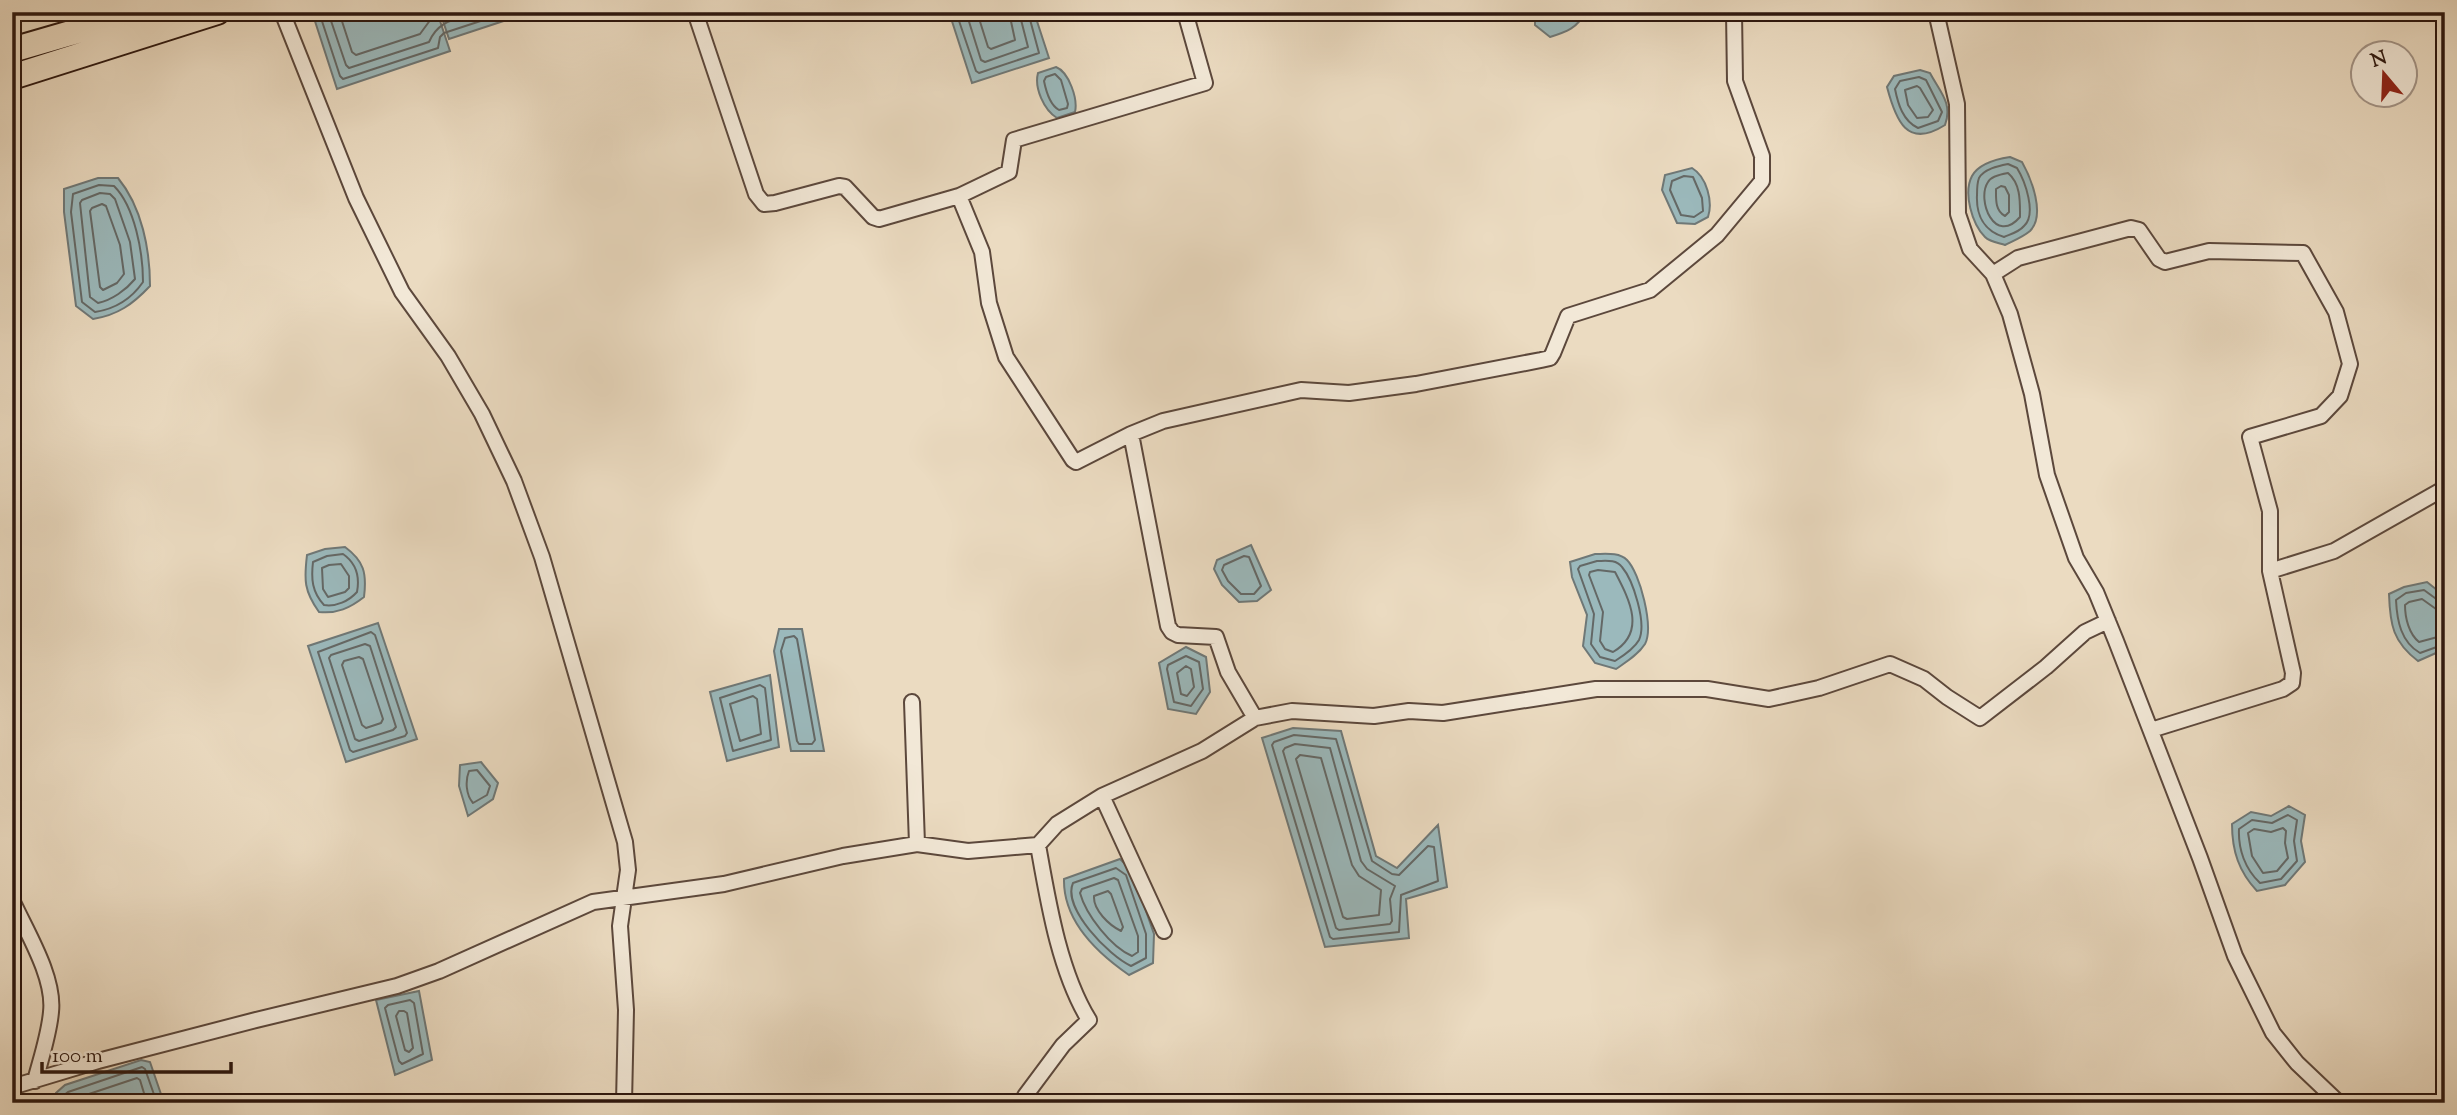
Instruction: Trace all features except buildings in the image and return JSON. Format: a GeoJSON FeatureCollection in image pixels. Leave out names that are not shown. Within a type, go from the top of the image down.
{"type":"FeatureCollection","features":[{"type":"Feature","properties":{"kind":"highway"},"geometry":{"type":"LineString","coordinates":[[12,77],[120,31],[143,12]]}},
{"type":"Feature","properties":{"kind":"highway"},"geometry":{"type":"LineString","coordinates":[[12,50],[217,12]]}},
{"type":"Feature","properties":{"kind":"street"},"geometry":{"type":"LineString","coordinates":[[282,12],[356,198],[402,292],[448,356],[482,414],[514,481],[542,557],[625,842],[628,870],[620,926],[626,1010],[624,1103]]}},
{"type":"Feature","properties":{"kind":"street"},"geometry":{"type":"LineString","coordinates":[[695,12],[756,194],[764,204],[839,186],[845,187],[873,217],[879,219],[960,195],[1009,172],[1014,140],[1205,83],[1185,12]]}},
{"type":"Feature","properties":{"kind":"street"},"geometry":{"type":"LineString","coordinates":[[960,195],[982,252],[989,303],[1006,357],[1073,460],[1081,460],[1163,421],[1301,390],[1349,393],[1416,384],[1550,358],[1568,316],[1650,290],[1717,235],[1762,181],[1762,156],[1735,80],[1734,12]]}},
{"type":"Feature","properties":{"kind":"street"},"geometry":{"type":"LineString","coordinates":[[1936,12],[1957,104],[1958,214],[1970,249],[1993,274],[2010,314],[2025,367],[2047,475],[2076,558],[2096,592],[2108,621],[2235,956],[2273,1033],[2297,1063],[2339,1103]]}},
{"type":"Feature","properties":{"kind":"street"},"geometry":{"type":"LineString","coordinates":[[1993,274],[2018,258],[2131,228],[2139,230],[2159,259],[2165,262],[2208,251],[2303,253],[2336,312],[2350,364],[2340,396],[2321,416],[2250,437],[2270,512],[2270,571],[2293,673],[2291,683],[2283,689],[2151,730]]}},
{"type":"Feature","properties":{"kind":"street"},"geometry":{"type":"LineString","coordinates":[[1131,434],[1168,626],[1178,635],[1216,637],[1228,672],[1255,718]]}},
{"type":"Feature","properties":{"kind":"street"},"geometry":{"type":"LineString","coordinates":[[2270,571],[2334,551],[2445,488]]}},
{"type":"Feature","properties":{"kind":"street"},"geometry":{"type":"LineString","coordinates":[[12,1087],[98,1061],[397,986],[439,971],[593,902],[724,884],[843,856],[917,844],[968,851],[1038,845],[1057,824],[1102,796],[1202,751],[1255,718],[1292,711],[1374,716],[1409,711],[1443,713],[1596,689],[1707,689],[1769,699],[1819,688],[1890,664],[1924,679],[1980,718],[2046,667],[2085,632],[2108,621]]}},
{"type":"Feature","properties":{"kind":"street"},"geometry":{"type":"LineString","coordinates":[[912,702],[917,844]]}},
{"type":"Feature","properties":{"kind":"street"},"geometry":{"type":"LineString","coordinates":[[1102,796],[1164,931]]}},
{"type":"Feature","properties":{"kind":"street"},"geometry":{"type":"LineString","coordinates":[[1024,1103],[1025,1096],[1063,1045],[1089,1020],[1079,1002],[1050,914],[1038,845]]}},
{"type":"Feature","properties":{"kind":"street"},"geometry":{"type":"LineString","coordinates":[[12,900],[48,981],[51,997],[51,1012],[35,1081]]}},
{"type":"Feature","properties":{"kind":"water"},"geometry":{"type":"Polygon","coordinates":[[[312,12],[437,12],[450,51],[337,89],[312,12]]]}},
{"type":"Feature","properties":{"kind":"water"},"geometry":{"type":"Polygon","coordinates":[[[440,12],[531,12],[449,39],[440,12]]]}},
{"type":"Feature","properties":{"kind":"water"},"geometry":{"type":"Polygon","coordinates":[[[949,12],[1034,12],[1049,58],[972,83],[949,12]]]}},
{"type":"Feature","properties":{"kind":"water"},"geometry":{"type":"Polygon","coordinates":[[[1535,12],[1585,12],[1571,29],[1550,37],[1535,25],[1535,12]]]}},
{"type":"Feature","properties":{"kind":"water"},"geometry":{"type":"Polygon","coordinates":[[[1056,67],[1069,80],[1076,107],[1075,112],[1057,118],[1048,110],[1037,85],[1038,73],[1056,67]]]}},
{"type":"Feature","properties":{"kind":"water"},"geometry":{"type":"Polygon","coordinates":[[[1920,70],[1930,73],[1944,98],[1947,110],[1945,125],[1921,134],[1905,128],[1899,120],[1887,87],[1894,76],[1920,70]]]}},
{"type":"Feature","properties":{"kind":"water"},"geometry":{"type":"Polygon","coordinates":[[[2010,157],[2022,162],[2026,169],[2033,187],[2037,216],[2030,231],[2005,245],[1989,240],[1980,231],[1970,208],[1968,191],[1972,176],[1979,168],[1994,160],[2010,157]]]}},
{"type":"Feature","properties":{"kind":"water"},"geometry":{"type":"Polygon","coordinates":[[[1692,168],[1702,177],[1708,190],[1708,217],[1695,224],[1677,223],[1662,190],[1665,175],[1692,168]]]}},
{"type":"Feature","properties":{"kind":"water"},"geometry":{"type":"Polygon","coordinates":[[[98,178],[118,178],[133,202],[143,229],[150,286],[124,308],[93,319],[76,306],[64,212],[64,189],[98,178]]]}},
{"type":"Feature","properties":{"kind":"water"},"geometry":{"type":"Polygon","coordinates":[[[1251,545],[1271,590],[1257,601],[1239,602],[1222,585],[1214,569],[1217,560],[1251,545]]]}},
{"type":"Feature","properties":{"kind":"water"},"geometry":{"type":"Polygon","coordinates":[[[345,547],[363,568],[364,597],[343,609],[319,612],[306,585],[307,555],[325,549],[345,547]]]}},
{"type":"Feature","properties":{"kind":"water"},"geometry":{"type":"Polygon","coordinates":[[[1595,554],[1616,555],[1627,560],[1637,576],[1647,613],[1645,644],[1616,669],[1595,663],[1583,646],[1587,615],[1572,577],[1570,562],[1595,554]]]}},
{"type":"Feature","properties":{"kind":"water"},"geometry":{"type":"Polygon","coordinates":[[[2427,582],[2442,594],[2445,649],[2418,661],[2403,647],[2394,632],[2389,594],[2404,587],[2427,582]]]}},
{"type":"Feature","properties":{"kind":"water"},"geometry":{"type":"Polygon","coordinates":[[[378,623],[417,739],[346,762],[308,646],[378,623]]]}},
{"type":"Feature","properties":{"kind":"water"},"geometry":{"type":"Polygon","coordinates":[[[779,629],[802,629],[824,751],[791,751],[774,651],[779,629]]]}},
{"type":"Feature","properties":{"kind":"water"},"geometry":{"type":"Polygon","coordinates":[[[1186,647],[1206,657],[1210,692],[1196,714],[1168,709],[1159,663],[1186,647]]]}},
{"type":"Feature","properties":{"kind":"water"},"geometry":{"type":"Polygon","coordinates":[[[770,675],[779,747],[727,761],[710,692],[770,675]]]}},
{"type":"Feature","properties":{"kind":"water"},"geometry":{"type":"Polygon","coordinates":[[[1293,728],[1341,731],[1376,856],[1397,868],[1438,825],[1447,887],[1406,899],[1409,938],[1325,947],[1262,738],[1293,728]]]}},
{"type":"Feature","properties":{"kind":"water"},"geometry":{"type":"Polygon","coordinates":[[[481,762],[498,783],[493,799],[468,816],[459,786],[460,765],[481,762]]]}},
{"type":"Feature","properties":{"kind":"water"},"geometry":{"type":"Polygon","coordinates":[[[2289,806],[2305,815],[2301,841],[2305,862],[2285,885],[2257,891],[2238,860],[2233,843],[2232,824],[2251,812],[2271,816],[2289,806]]]}},
{"type":"Feature","properties":{"kind":"water"},"geometry":{"type":"Polygon","coordinates":[[[1120,859],[1132,871],[1154,934],[1153,963],[1129,975],[1105,957],[1084,935],[1069,909],[1065,894],[1064,879],[1120,859]]]}},
{"type":"Feature","properties":{"kind":"water"},"geometry":{"type":"Polygon","coordinates":[[[419,991],[432,1060],[395,1075],[376,1000],[419,991]]]}},
{"type":"Feature","properties":{"kind":"water"},"geometry":{"type":"Polygon","coordinates":[[[141,1060],[150,1062],[164,1103],[57,1103],[56,1093],[65,1085],[141,1060]]]}}]}
